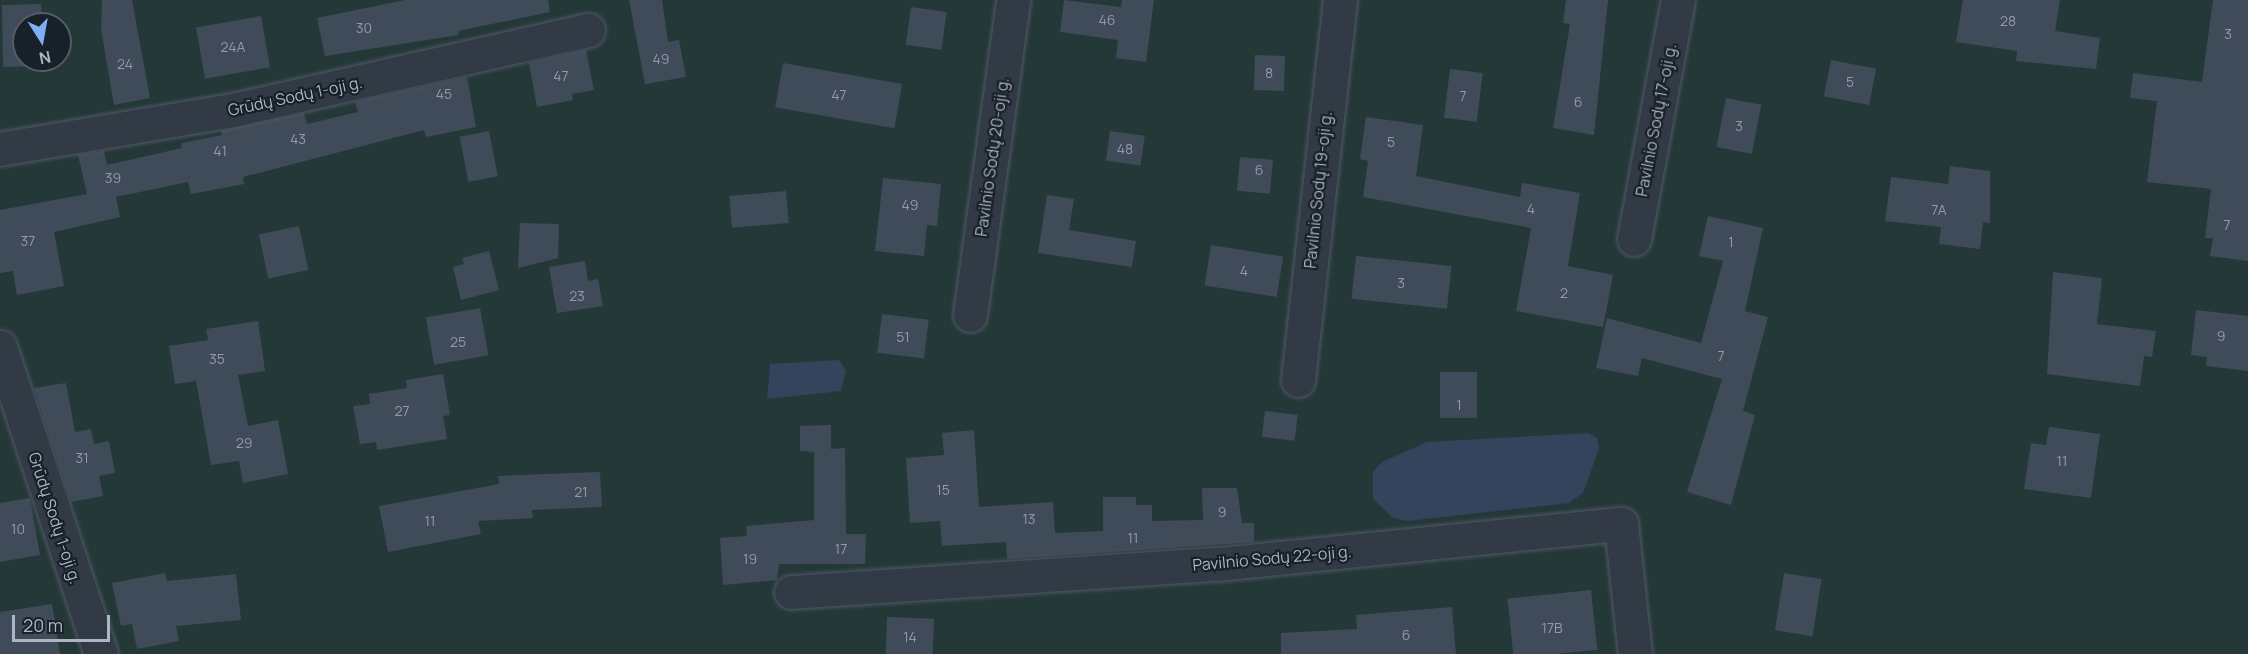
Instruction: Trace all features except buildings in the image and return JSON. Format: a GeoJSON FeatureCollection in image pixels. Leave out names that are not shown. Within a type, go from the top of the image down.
{"type":"FeatureCollection","features":[{"type":"Feature","properties":{"kind":"street","name":"Pavilnio Sodų 20-oji g."},"geometry":{"type":"LineString","coordinates":[[970,315],[1013,0]]}},
{"type":"Feature","properties":{"kind":"street","name":"Pavilnio Sodų 19-oji g."},"geometry":{"type":"LineString","coordinates":[[1298,380],[1340,0]]}},
{"type":"Feature","properties":{"kind":"street","name":"Pavilnio Sodų 17-oji g."},"geometry":{"type":"LineString","coordinates":[[1634,239],[1678,0]]}},
{"type":"Feature","properties":{"kind":"street","name":"Grūdų Sodų 1-oji g."},"geometry":{"type":"LineString","coordinates":[[0,149],[233,110],[588,30]]}},
{"type":"Feature","properties":{"kind":"street","name":"Grūdų Sodų 1-oji g."},"geometry":{"type":"LineString","coordinates":[[0,347],[101,654]]}},
{"type":"Feature","properties":{"kind":"street","name":"Pavilnio Sodų 22-oji g."},"geometry":{"type":"LineString","coordinates":[[791,592],[1218,564],[1621,524],[1635,654]]}},
{"type":"Feature","properties":{"kind":"green space"},"geometry":{"type":"Polygon","coordinates":[[[0,0],[2248,0],[2248,654],[0,654],[0,0]]]}},
{"type":"Feature","properties":{"kind":"water"},"geometry":{"type":"Polygon","coordinates":[[[839,360],[846,371],[841,391],[767,399],[770,364],[839,360]]]}},
{"type":"Feature","properties":{"kind":"water"},"geometry":{"type":"Polygon","coordinates":[[[1588,433],[1597,438],[1599,448],[1583,493],[1569,503],[1407,521],[1393,518],[1373,499],[1373,472],[1382,462],[1427,442],[1588,433]]]}}]}
